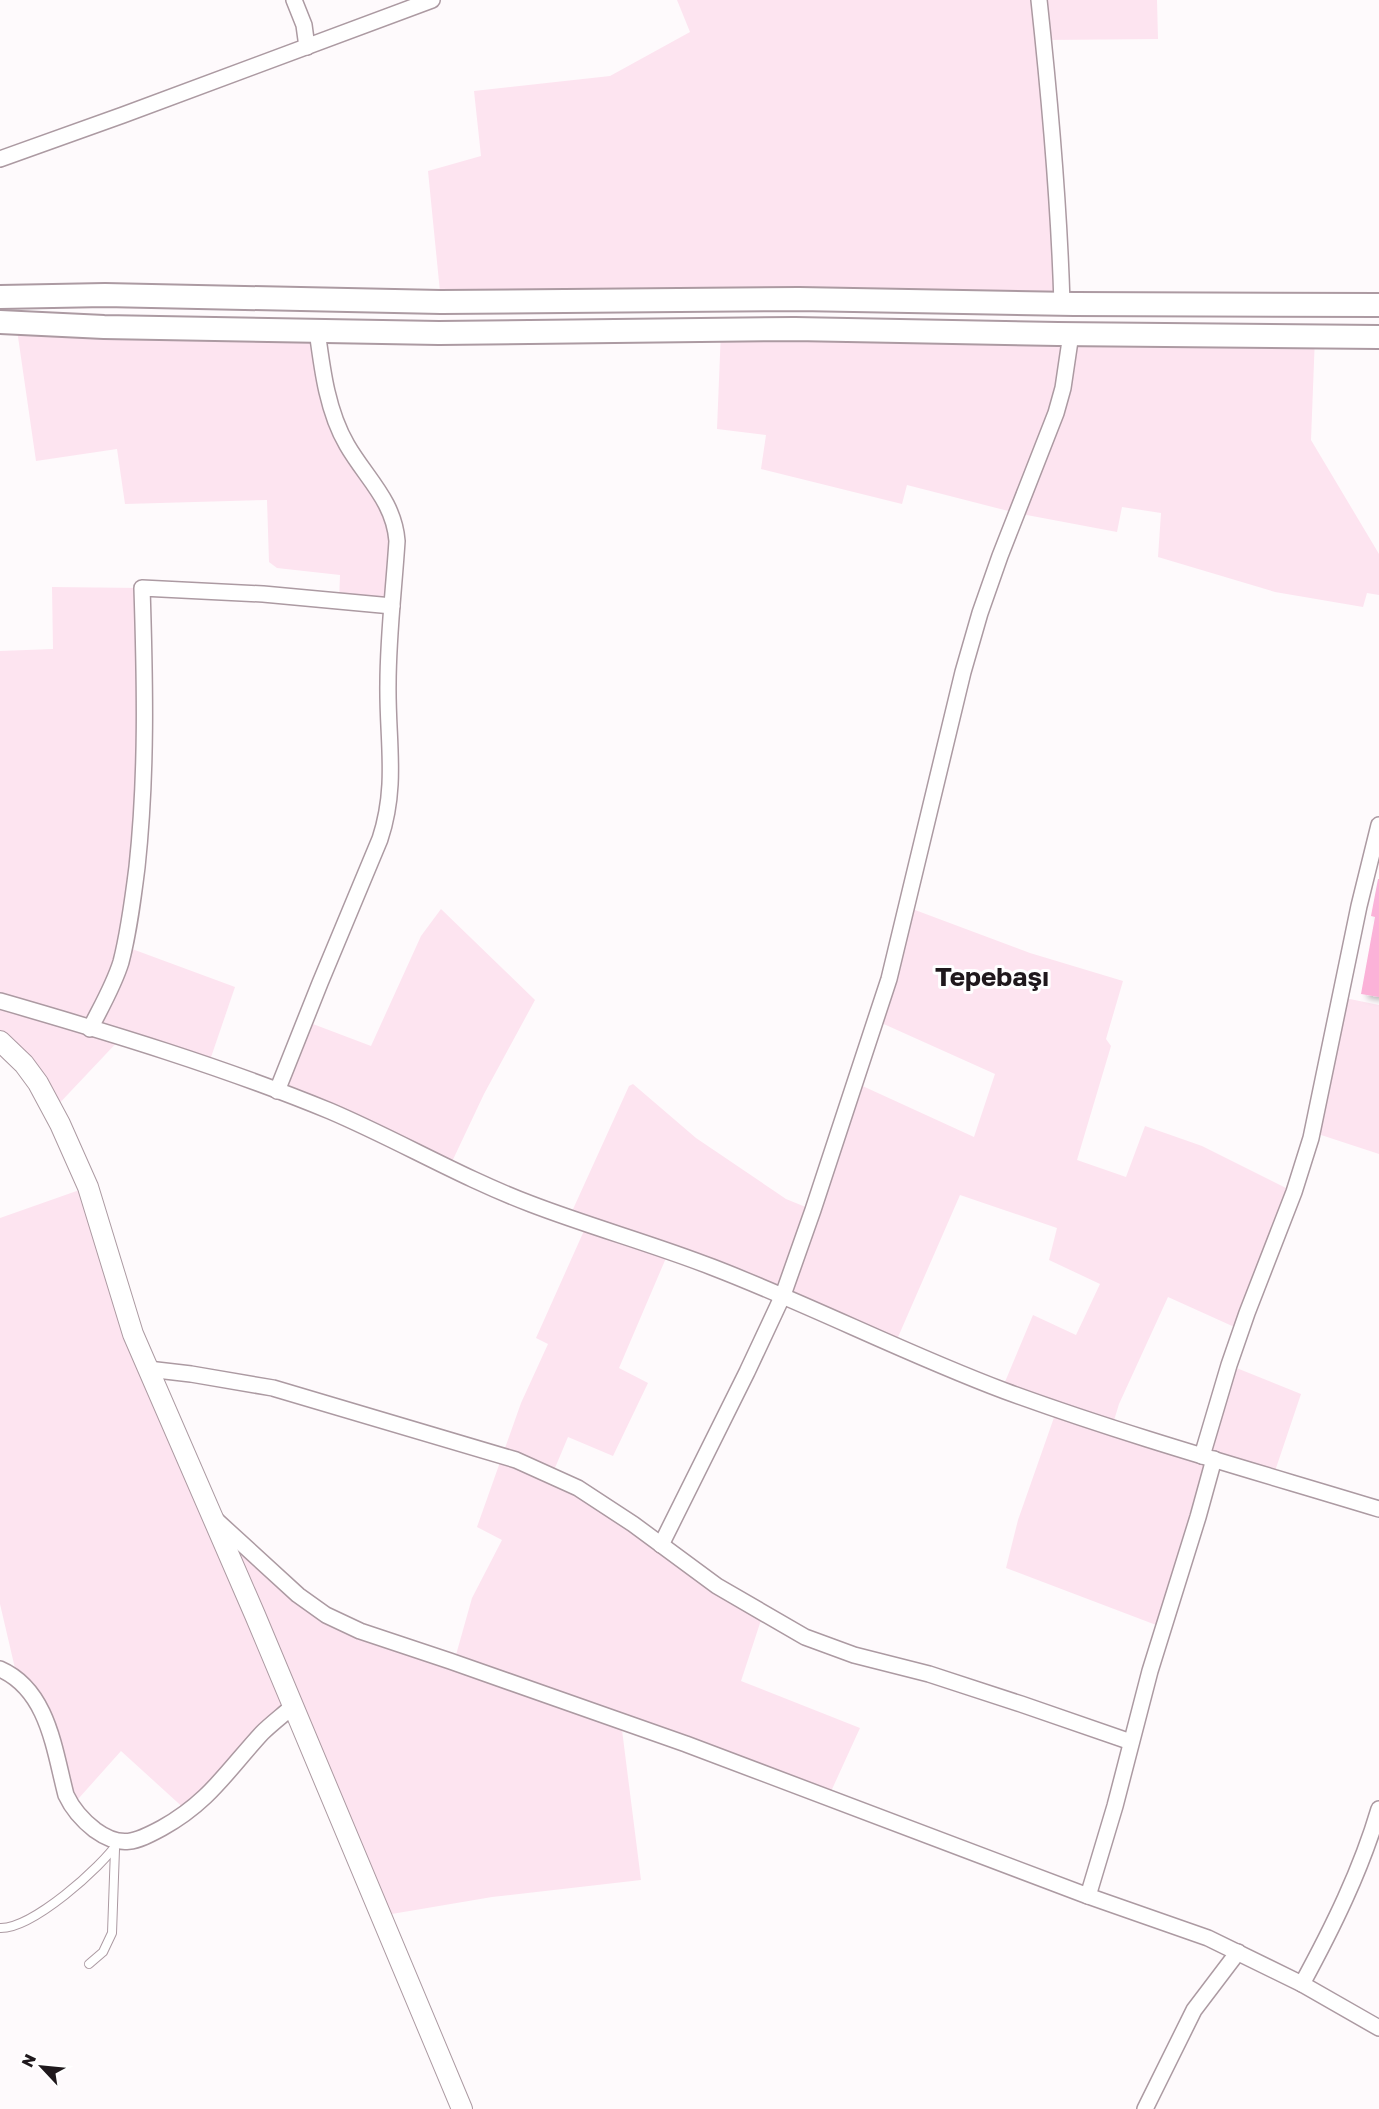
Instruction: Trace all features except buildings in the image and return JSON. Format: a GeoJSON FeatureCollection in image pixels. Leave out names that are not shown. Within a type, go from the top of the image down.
{"type":"FeatureCollection","features":[{"type":"Feature","properties":{"kind":"main road"},"geometry":{"type":"LineString","coordinates":[[0,297],[105,295],[441,302],[799,299],[1062,304],[1379,305]]}},
{"type":"Feature","properties":{"kind":"main road"},"geometry":{"type":"LineString","coordinates":[[0,322],[104,327],[463,333],[795,329],[1379,337]]}},
{"type":"Feature","properties":{"kind":"street"},"geometry":{"type":"LineString","coordinates":[[294,0],[304,25],[307,46]]}},
{"type":"Feature","properties":{"kind":"street"},"geometry":{"type":"LineString","coordinates":[[0,159],[432,0]]}},
{"type":"Feature","properties":{"kind":"street"},"geometry":{"type":"LineString","coordinates":[[1039,0],[1052,126],[1062,304]]}},
{"type":"Feature","properties":{"kind":"street"},"geometry":{"type":"LineString","coordinates":[[277,1091],[387,820],[391,792],[388,686],[396,526],[386,501],[347,446],[339,430],[326,385],[317,330]]}},
{"type":"Feature","properties":{"kind":"street"},"geometry":{"type":"LineString","coordinates":[[662,1545],[783,1295],[877,1021],[899,940],[963,672],[1000,555],[1056,413],[1063,388],[1071,334]]}},
{"type":"Feature","properties":{"kind":"street"},"geometry":{"type":"LineString","coordinates":[[90,1029],[120,963],[136,875],[145,750],[142,588],[263,594],[392,606]]}},
{"type":"Feature","properties":{"kind":"street"},"geometry":{"type":"LineString","coordinates":[[1088,1896],[1106,1841],[1247,1313],[1305,1160],[1359,906],[1379,825]]}},
{"type":"Feature","properties":{"kind":"street"},"geometry":{"type":"LineString","coordinates":[[0,1001],[160,1050],[277,1091],[370,1129],[486,1186],[531,1205],[648,1244],[783,1295],[1002,1389],[1112,1427],[1379,1509]]}},
{"type":"Feature","properties":{"kind":"street"},"geometry":{"type":"LineString","coordinates":[[0,1041],[24,1064],[38,1083],[60,1124],[88,1187],[133,1334],[293,1706],[462,2109]]}},
{"type":"Feature","properties":{"kind":"street"},"geometry":{"type":"LineString","coordinates":[[148,1369],[273,1388],[503,1456],[541,1470],[578,1488],[662,1545],[717,1586],[805,1637],[854,1655],[970,1688],[1131,1742]]}},
{"type":"Feature","properties":{"kind":"street"},"geometry":{"type":"LineString","coordinates":[[211,1515],[298,1595],[326,1615],[360,1631],[450,1660],[686,1744],[1088,1896],[1208,1938],[1302,1984],[1379,2028]]}},
{"type":"Feature","properties":{"kind":"street"},"geometry":{"type":"LineString","coordinates":[[0,1669],[24,1683],[43,1713],[71,1807],[91,1827],[118,1844],[137,1841],[196,1807],[214,1790],[264,1732],[293,1706]]}},
{"type":"Feature","properties":{"kind":"street"},"geometry":{"type":"LineString","coordinates":[[1302,1984],[1344,1904],[1379,1809]]}},
{"type":"Feature","properties":{"kind":"street"},"geometry":{"type":"LineString","coordinates":[[1145,2109],[1194,2010],[1238,1952]]}},
{"type":"Feature","properties":{"kind":"lane"},"geometry":{"type":"LineString","coordinates":[[0,1928],[16,1926],[41,1912],[99,1866],[118,1844]]}},
{"type":"Feature","properties":{"kind":"lane"},"geometry":{"type":"LineString","coordinates":[[89,1964],[103,1952],[112,1933],[114,1860],[118,1844]]}},
{"type":"Feature","properties":{"kind":"shaded area"},"geometry":{"type":"Polygon","coordinates":[[[677,0],[1157,0],[1158,39],[1044,40],[1062,304],[441,302],[428,171],[481,156],[474,91],[610,76],[690,32],[677,0]]]}},
{"type":"Feature","properties":{"kind":"shaded area"},"geometry":{"type":"Polygon","coordinates":[[[16,323],[317,330],[334,413],[392,513],[392,606],[339,601],[340,575],[277,568],[269,562],[267,500],[125,504],[117,449],[36,461],[16,323]]]}},
{"type":"Feature","properties":{"kind":"shaded area"},"geometry":{"type":"Polygon","coordinates":[[[721,330],[1315,336],[1311,440],[1379,554],[1379,595],[1367,593],[1363,607],[1275,592],[1158,557],[1161,513],[1122,507],[1117,532],[1016,513],[907,485],[902,504],[761,469],[766,435],[717,429],[721,330]]]}},
{"type":"Feature","properties":{"kind":"shaded area"},"geometry":{"type":"Polygon","coordinates":[[[52,587],[142,588],[145,688],[124,946],[235,987],[208,1066],[121,1038],[53,1110],[0,1041],[0,651],[53,649],[52,587]]]}},
{"type":"Feature","properties":{"kind":"shaded area"},"geometry":{"type":"Polygon","coordinates":[[[907,907],[1030,953],[1123,981],[1106,1039],[1111,1046],[1077,1160],[1126,1177],[1145,1126],[1202,1146],[1294,1192],[1241,1330],[1168,1297],[1119,1404],[1112,1427],[1202,1455],[1229,1365],[1301,1394],[1273,1477],[1214,1459],[1164,1628],[1006,1568],[1018,1520],[1057,1409],[1002,1389],[1033,1315],[1076,1335],[1100,1284],[1049,1260],[1057,1228],[960,1195],[895,1344],[669,1251],[619,1368],[648,1383],[613,1456],[568,1437],[552,1475],[763,1614],[741,1681],[860,1728],[828,1798],[621,1722],[641,1880],[492,1897],[380,1916],[293,1707],[188,1812],[121,1751],[71,1807],[53,1743],[17,1677],[0,1604],[0,1218],[88,1187],[211,1515],[311,1605],[454,1662],[472,1598],[502,1540],[477,1527],[521,1403],[548,1344],[536,1338],[587,1224],[569,1218],[629,1086],[633,1084],[696,1138],[786,1199],[813,1210],[856,1083],[974,1137],[995,1074],[877,1021],[907,907]]]}},
{"type":"Feature","properties":{"kind":"shaded area"},"geometry":{"type":"Polygon","coordinates":[[[441,909],[535,1000],[484,1094],[449,1168],[277,1091],[305,1021],[371,1046],[421,936],[441,909]]]}},
{"type":"Feature","properties":{"kind":"shaded area"},"geometry":{"type":"Polygon","coordinates":[[[1340,997],[1379,1005],[1379,1154],[1312,1132],[1340,997]]]}},
{"type":"Feature","properties":{"kind":"district","name":"Tepebaşı"},"geometry":{"type":"Point","coordinates":[992,977]}}]}
